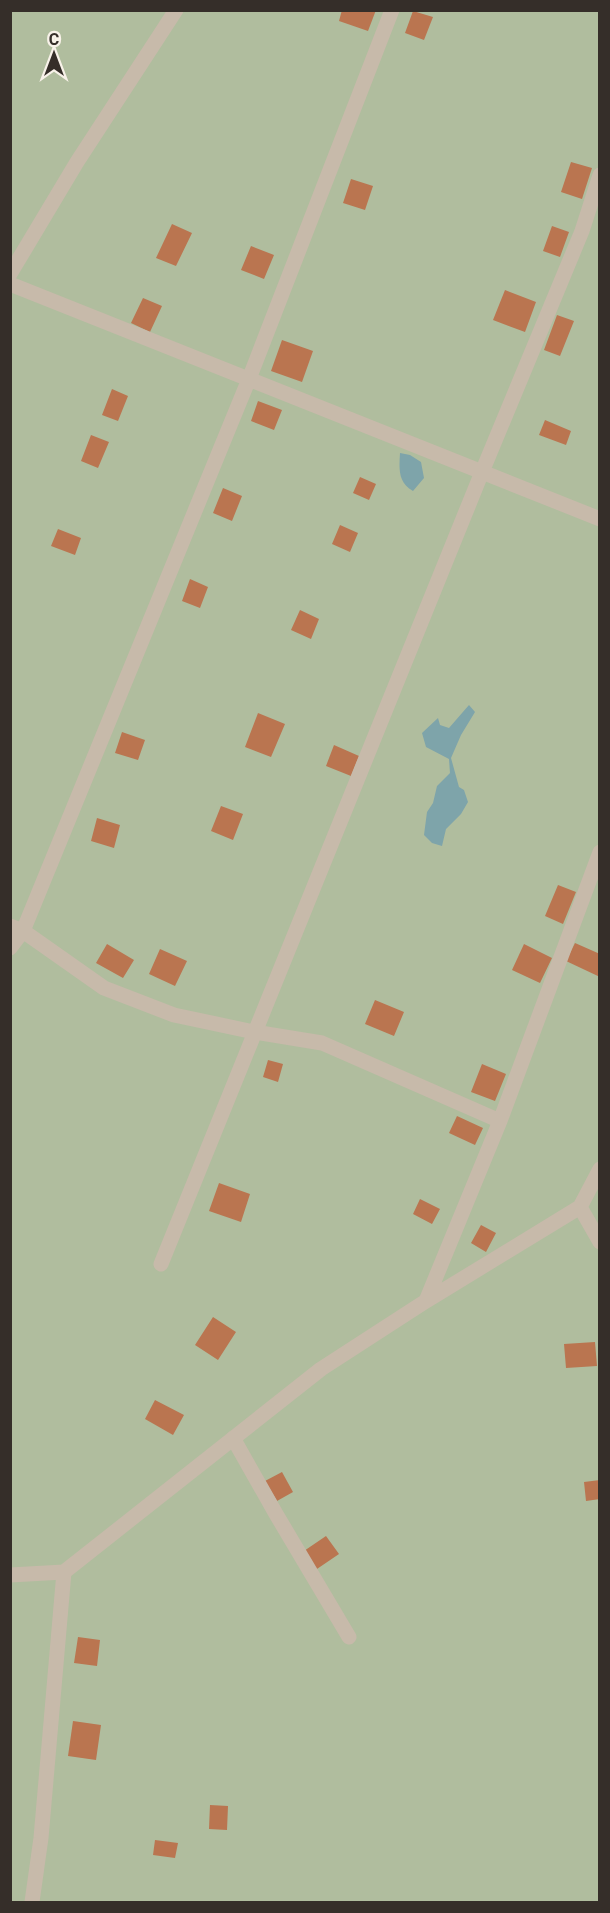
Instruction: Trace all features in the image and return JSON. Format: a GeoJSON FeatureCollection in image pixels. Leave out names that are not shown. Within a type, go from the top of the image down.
{"type":"FeatureCollection","features":[{"type":"Feature","properties":{"kind":"lane"},"geometry":{"type":"LineString","coordinates":[[10,274],[77,162],[176,10]]}},
{"type":"Feature","properties":{"kind":"lane"},"geometry":{"type":"LineString","coordinates":[[10,948],[249,379],[392,10]]}},
{"type":"Feature","properties":{"kind":"lane"},"geometry":{"type":"LineString","coordinates":[[161,1264],[582,231],[600,175]]}},
{"type":"Feature","properties":{"kind":"lane"},"geometry":{"type":"LineString","coordinates":[[10,284],[600,519]]}},
{"type":"Feature","properties":{"kind":"lane"},"geometry":{"type":"LineString","coordinates":[[426,1301],[501,1121],[600,852]]}},
{"type":"Feature","properties":{"kind":"lane"},"geometry":{"type":"LineString","coordinates":[[17,928],[104,988],[174,1015],[254,1032],[322,1043],[501,1121]]}},
{"type":"Feature","properties":{"kind":"lane"},"geometry":{"type":"LineString","coordinates":[[10,1575],[64,1572],[321,1369],[426,1301],[580,1207],[600,1169]]}},
{"type":"Feature","properties":{"kind":"lane"},"geometry":{"type":"LineString","coordinates":[[580,1207],[600,1242]]}},
{"type":"Feature","properties":{"kind":"lane"},"geometry":{"type":"LineString","coordinates":[[233,1438],[349,1636]]}},
{"type":"Feature","properties":{"kind":"lane"},"geometry":{"type":"LineString","coordinates":[[32,1902],[41,1838],[64,1572]]}},
{"type":"Feature","properties":{"kind":"green space"},"geometry":{"type":"Polygon","coordinates":[[[11,11],[599,11],[599,1902],[11,1902],[11,11]]]}},
{"type":"Feature","properties":{"kind":"water"},"geometry":{"type":"Polygon","coordinates":[[[400,453],[410,455],[421,462],[424,478],[413,491],[402,480],[400,453]]]}},
{"type":"Feature","properties":{"kind":"water"},"geometry":{"type":"Polygon","coordinates":[[[469,705],[475,712],[451,758],[459,787],[464,790],[468,802],[461,814],[446,829],[442,846],[432,843],[424,835],[427,812],[433,803],[437,786],[450,773],[449,759],[426,747],[422,733],[438,718],[440,725],[449,728],[469,705]]]}},
{"type":"Feature","properties":{"kind":"building"},"geometry":{"type":"Polygon","coordinates":[[[342,10],[376,10],[368,31],[339,21],[342,10]]]}},
{"type":"Feature","properties":{"kind":"building"},"geometry":{"type":"Polygon","coordinates":[[[413,11],[433,17],[424,40],[405,33],[413,11]]]}},
{"type":"Feature","properties":{"kind":"building"},"geometry":{"type":"Polygon","coordinates":[[[571,162],[592,168],[582,199],[561,192],[571,162]]]}},
{"type":"Feature","properties":{"kind":"building"},"geometry":{"type":"Polygon","coordinates":[[[351,179],[373,186],[365,210],[343,203],[351,179]]]}},
{"type":"Feature","properties":{"kind":"building"},"geometry":{"type":"Polygon","coordinates":[[[172,224],[192,233],[176,266],[156,258],[172,224]]]}},
{"type":"Feature","properties":{"kind":"building"},"geometry":{"type":"Polygon","coordinates":[[[552,226],[569,232],[560,257],[543,251],[552,226]]]}},
{"type":"Feature","properties":{"kind":"building"},"geometry":{"type":"Polygon","coordinates":[[[251,246],[274,255],[264,279],[241,270],[251,246]]]}},
{"type":"Feature","properties":{"kind":"building"},"geometry":{"type":"Polygon","coordinates":[[[505,290],[536,302],[525,332],[493,320],[505,290]]]}},
{"type":"Feature","properties":{"kind":"building"},"geometry":{"type":"Polygon","coordinates":[[[143,298],[162,306],[150,332],[131,323],[143,298]]]}},
{"type":"Feature","properties":{"kind":"building"},"geometry":{"type":"Polygon","coordinates":[[[557,315],[574,321],[560,356],[544,350],[557,315]]]}},
{"type":"Feature","properties":{"kind":"building"},"geometry":{"type":"Polygon","coordinates":[[[282,340],[313,351],[302,382],[271,371],[282,340]]]}},
{"type":"Feature","properties":{"kind":"building"},"geometry":{"type":"Polygon","coordinates":[[[112,389],[128,396],[118,421],[102,415],[112,389]]]}},
{"type":"Feature","properties":{"kind":"building"},"geometry":{"type":"Polygon","coordinates":[[[258,401],[282,410],[274,430],[251,421],[258,401]]]}},
{"type":"Feature","properties":{"kind":"building"},"geometry":{"type":"Polygon","coordinates":[[[545,420],[571,431],[566,445],[539,435],[545,420]]]}},
{"type":"Feature","properties":{"kind":"building"},"geometry":{"type":"Polygon","coordinates":[[[91,435],[109,442],[98,468],[81,461],[91,435]]]}},
{"type":"Feature","properties":{"kind":"building"},"geometry":{"type":"Polygon","coordinates":[[[360,477],[376,484],[369,500],[353,493],[360,477]]]}},
{"type":"Feature","properties":{"kind":"building"},"geometry":{"type":"Polygon","coordinates":[[[223,488],[242,496],[232,521],[213,513],[223,488]]]}},
{"type":"Feature","properties":{"kind":"building"},"geometry":{"type":"Polygon","coordinates":[[[340,525],[358,533],[350,552],[332,544],[340,525]]]}},
{"type":"Feature","properties":{"kind":"building"},"geometry":{"type":"Polygon","coordinates":[[[58,529],[81,538],[75,555],[51,546],[58,529]]]}},
{"type":"Feature","properties":{"kind":"building"},"geometry":{"type":"Polygon","coordinates":[[[190,579],[208,587],[200,608],[182,601],[190,579]]]}},
{"type":"Feature","properties":{"kind":"building"},"geometry":{"type":"Polygon","coordinates":[[[300,610],[319,619],[311,639],[291,630],[300,610]]]}},
{"type":"Feature","properties":{"kind":"building"},"geometry":{"type":"Polygon","coordinates":[[[258,713],[285,724],[271,757],[245,747],[258,713]]]}},
{"type":"Feature","properties":{"kind":"building"},"geometry":{"type":"Polygon","coordinates":[[[122,732],[145,740],[138,760],[115,753],[122,732]]]}},
{"type":"Feature","properties":{"kind":"building"},"geometry":{"type":"Polygon","coordinates":[[[334,745],[359,756],[351,776],[326,766],[334,745]]]}},
{"type":"Feature","properties":{"kind":"building"},"geometry":{"type":"Polygon","coordinates":[[[221,806],[243,814],[233,840],[211,831],[221,806]]]}},
{"type":"Feature","properties":{"kind":"building"},"geometry":{"type":"Polygon","coordinates":[[[97,818],[120,825],[114,848],[91,841],[97,818]]]}},
{"type":"Feature","properties":{"kind":"building"},"geometry":{"type":"Polygon","coordinates":[[[558,885],[576,892],[563,924],[545,916],[558,885]]]}},
{"type":"Feature","properties":{"kind":"building"},"geometry":{"type":"Polygon","coordinates":[[[575,943],[600,954],[600,977],[566,961],[575,943]]]}},
{"type":"Feature","properties":{"kind":"building"},"geometry":{"type":"Polygon","coordinates":[[[107,944],[134,960],[123,978],[96,963],[107,944]]]}},
{"type":"Feature","properties":{"kind":"building"},"geometry":{"type":"Polygon","coordinates":[[[524,944],[552,958],[540,983],[512,970],[524,944]]]}},
{"type":"Feature","properties":{"kind":"building"},"geometry":{"type":"Polygon","coordinates":[[[160,949],[187,961],[175,986],[149,974],[160,949]]]}},
{"type":"Feature","properties":{"kind":"building"},"geometry":{"type":"Polygon","coordinates":[[[375,1000],[404,1012],[394,1036],[365,1024],[375,1000]]]}},
{"type":"Feature","properties":{"kind":"building"},"geometry":{"type":"Polygon","coordinates":[[[268,1060],[283,1064],[278,1082],[263,1077],[268,1060]]]}},
{"type":"Feature","properties":{"kind":"building"},"geometry":{"type":"Polygon","coordinates":[[[482,1064],[506,1074],[495,1101],[471,1092],[482,1064]]]}},
{"type":"Feature","properties":{"kind":"building"},"geometry":{"type":"Polygon","coordinates":[[[457,1116],[483,1128],[475,1145],[449,1133],[457,1116]]]}},
{"type":"Feature","properties":{"kind":"building"},"geometry":{"type":"Polygon","coordinates":[[[219,1183],[250,1194],[241,1222],[209,1211],[219,1183]]]}},
{"type":"Feature","properties":{"kind":"building"},"geometry":{"type":"Polygon","coordinates":[[[420,1199],[440,1209],[432,1224],[413,1214],[420,1199]]]}},
{"type":"Feature","properties":{"kind":"building"},"geometry":{"type":"Polygon","coordinates":[[[481,1225],[496,1233],[486,1252],[471,1243],[481,1225]]]}},
{"type":"Feature","properties":{"kind":"building"},"geometry":{"type":"Polygon","coordinates":[[[213,1317],[236,1332],[218,1360],[195,1345],[213,1317]]]}},
{"type":"Feature","properties":{"kind":"building"},"geometry":{"type":"Polygon","coordinates":[[[595,1342],[597,1366],[566,1368],[564,1344],[595,1342]]]}},
{"type":"Feature","properties":{"kind":"building"},"geometry":{"type":"Polygon","coordinates":[[[155,1400],[184,1415],[173,1435],[145,1419],[155,1400]]]}},
{"type":"Feature","properties":{"kind":"building"},"geometry":{"type":"Polygon","coordinates":[[[282,1472],[293,1492],[277,1501],[265,1481],[282,1472]]]}},
{"type":"Feature","properties":{"kind":"building"},"geometry":{"type":"Polygon","coordinates":[[[600,1480],[600,1499],[586,1501],[584,1482],[600,1480]]]}},
{"type":"Feature","properties":{"kind":"building"},"geometry":{"type":"Polygon","coordinates":[[[326,1536],[339,1554],[314,1571],[301,1553],[326,1536]]]}},
{"type":"Feature","properties":{"kind":"building"},"geometry":{"type":"Polygon","coordinates":[[[78,1637],[100,1640],[97,1666],[74,1663],[78,1637]]]}},
{"type":"Feature","properties":{"kind":"building"},"geometry":{"type":"Polygon","coordinates":[[[73,1721],[101,1725],[96,1760],[68,1756],[73,1721]]]}},
{"type":"Feature","properties":{"kind":"building"},"geometry":{"type":"Polygon","coordinates":[[[210,1805],[228,1806],[227,1830],[209,1829],[210,1805]]]}},
{"type":"Feature","properties":{"kind":"building"},"geometry":{"type":"Polygon","coordinates":[[[155,1840],[178,1843],[175,1858],[153,1855],[155,1840]]]}}]}
